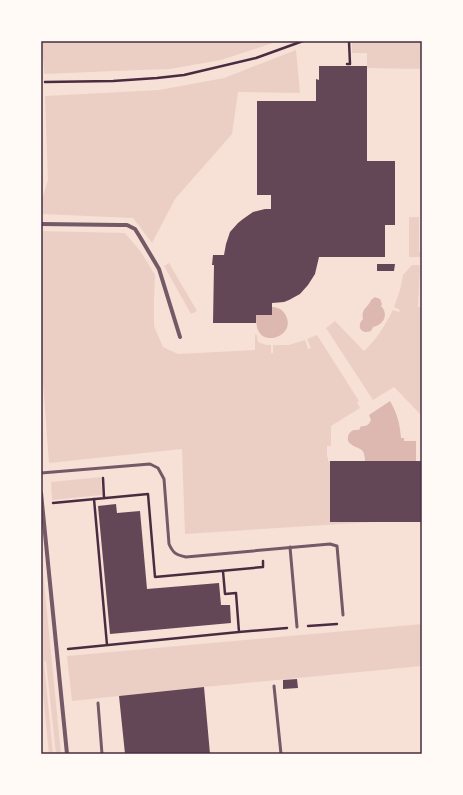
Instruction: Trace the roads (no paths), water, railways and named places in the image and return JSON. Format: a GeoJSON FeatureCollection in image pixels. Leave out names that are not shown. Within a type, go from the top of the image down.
{"type":"FeatureCollection","features":[{"type":"Feature","properties":{"kind":"street"},"geometry":{"type":"LineString","coordinates":[[41,224],[128,225],[135,229],[159,269],[180,337]]}},
{"type":"Feature","properties":{"kind":"street"},"geometry":{"type":"LineString","coordinates":[[41,493],[67,754]]}},
{"type":"Feature","properties":{"kind":"lane"},"geometry":{"type":"LineString","coordinates":[[41,473],[150,464],[158,468],[164,479],[168,544],[172,551],[178,556],[186,557],[330,544],[337,546],[343,615]]}},
{"type":"Feature","properties":{"kind":"lane"},"geometry":{"type":"LineString","coordinates":[[290,547],[297,627]]}},
{"type":"Feature","properties":{"kind":"lane"},"geometry":{"type":"LineString","coordinates":[[274,686],[281,754]]}},
{"type":"Feature","properties":{"kind":"lane"},"geometry":{"type":"LineString","coordinates":[[98,703],[102,754]]}}]}
